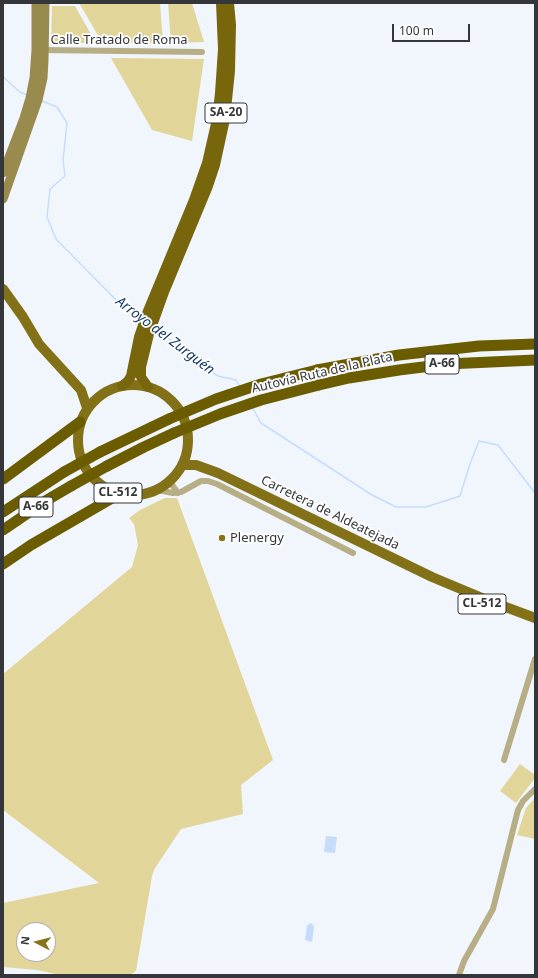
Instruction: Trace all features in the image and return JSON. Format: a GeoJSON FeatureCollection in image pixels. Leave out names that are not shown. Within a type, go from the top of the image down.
{"type":"FeatureCollection","features":[{"type":"Feature","properties":{"kind":"highway","name":"SA-20"},"geometry":{"type":"LineString","coordinates":[[190,221],[207,163],[217,119],[223,49],[221,3]]}},
{"type":"Feature","properties":{"kind":"highway","name":"SA-20"},"geometry":{"type":"LineString","coordinates":[[122,386],[131,376],[151,314],[215,165],[225,119],[231,57],[231,25],[228,3]]}},
{"type":"Feature","properties":{"kind":"highway","name":"SA-20"},"geometry":{"type":"LineString","coordinates":[[145,332],[141,377],[148,387]]}},
{"type":"Feature","properties":{"kind":"highway","name":"Autovía Ruta de la Plata"},"geometry":{"type":"LineString","coordinates":[[3,512],[64,472],[100,452],[169,418],[216,399],[260,384],[317,370],[399,355],[479,346],[535,344]]}},
{"type":"Feature","properties":{"kind":"highway","name":"Autovía Ruta de la Plata"},"geometry":{"type":"LineString","coordinates":[[3,530],[47,500],[106,466],[174,433],[220,414],[261,400],[349,378],[399,370],[447,364],[535,360]]}},
{"type":"Feature","properties":{"kind":"highway"},"geometry":{"type":"LineString","coordinates":[[3,479],[80,422]]}},
{"type":"Feature","properties":{"kind":"highway"},"geometry":{"type":"LineString","coordinates":[[3,564],[31,545],[119,494]]}},
{"type":"Feature","properties":{"kind":"main road"},"geometry":{"type":"LineString","coordinates":[[36,3],[40,50]]}},
{"type":"Feature","properties":{"kind":"main road"},"geometry":{"type":"LineString","coordinates":[[3,199],[28,119],[30,98],[38,78],[45,3]]}},
{"type":"Feature","properties":{"kind":"main road"},"geometry":{"type":"LineString","coordinates":[[3,173],[28,119]]}},
{"type":"Feature","properties":{"kind":"main road"},"geometry":{"type":"LineString","coordinates":[[3,289],[6,297],[23,317],[39,344],[81,390],[88,408]]}},
{"type":"Feature","properties":{"kind":"main road","name":"CL-512"},"geometry":{"type":"LineString","coordinates":[[135,385],[148,387],[160,392],[178,409],[185,423],[188,435],[187,450],[182,465],[170,482],[157,490],[135,496],[119,494],[101,486],[85,468],[78,448],[78,430],[80,422],[88,408],[99,396],[109,390],[122,386],[135,385]]}},
{"type":"Feature","properties":{"kind":"main road"},"geometry":{"type":"LineString","coordinates":[[81,390],[99,396]]}},
{"type":"Feature","properties":{"kind":"main road","name":"Carretera de Aldeatejada"},"geometry":{"type":"LineString","coordinates":[[187,450],[194,458],[218,473]]}},
{"type":"Feature","properties":{"kind":"main road","name":"Carretera de Aldeatejada"},"geometry":{"type":"LineString","coordinates":[[182,465],[196,465],[218,473],[432,577]]}},
{"type":"Feature","properties":{"kind":"main road","name":"CL-512"},"geometry":{"type":"LineString","coordinates":[[432,577],[535,618]]}},
{"type":"Feature","properties":{"kind":"main road","name":"CL-512"},"geometry":{"type":"LineString","coordinates":[[432,577],[459,594],[535,624]]}},
{"type":"Feature","properties":{"kind":"street","name":"Calle Tratado de Roma"},"geometry":{"type":"LineString","coordinates":[[40,50],[202,52]]}},
{"type":"Feature","properties":{"kind":"street"},"geometry":{"type":"LineString","coordinates":[[157,490],[167,493],[178,493],[201,481],[208,481],[217,484],[353,553]]}},
{"type":"Feature","properties":{"kind":"street"},"geometry":{"type":"LineString","coordinates":[[170,482],[178,493]]}},
{"type":"Feature","properties":{"kind":"street"},"geometry":{"type":"LineString","coordinates":[[504,760],[535,659]]}},
{"type":"Feature","properties":{"kind":"street"},"geometry":{"type":"LineString","coordinates":[[459,975],[464,961],[493,909],[518,810],[523,801],[535,789]]}},
{"type":"Feature","properties":{"kind":"shaded area"},"geometry":{"type":"Polygon","coordinates":[[[79,3],[160,3],[163,43],[102,42],[79,3]]]}},
{"type":"Feature","properties":{"kind":"shaded area"},"geometry":{"type":"Polygon","coordinates":[[[168,3],[192,3],[204,42],[171,43],[168,3]]]}},
{"type":"Feature","properties":{"kind":"shaded area"},"geometry":{"type":"Polygon","coordinates":[[[52,6],[75,6],[96,43],[51,43],[52,6]]]}},
{"type":"Feature","properties":{"kind":"shaded area"},"geometry":{"type":"Polygon","coordinates":[[[111,58],[204,59],[192,141],[152,130],[111,58]]]}},
{"type":"Feature","properties":{"kind":"shaded area"},"geometry":{"type":"Polygon","coordinates":[[[165,498],[177,498],[273,760],[241,785],[243,814],[181,829],[155,868],[152,876],[136,971],[130,975],[60,975],[37,970],[3,967],[3,903],[99,883],[3,810],[3,674],[132,567],[138,545],[134,524],[129,518],[140,510],[165,498]]]}},
{"type":"Feature","properties":{"kind":"shaded area"},"geometry":{"type":"Polygon","coordinates":[[[520,764],[535,775],[535,778],[516,803],[500,791],[520,764]]]}},
{"type":"Feature","properties":{"kind":"shaded area"},"geometry":{"type":"Polygon","coordinates":[[[535,798],[535,839],[517,835],[526,808],[535,798]]]}},
{"type":"Feature","properties":{"kind":"water"},"geometry":{"type":"Polygon","coordinates":[[[326,836],[337,837],[335,853],[324,852],[326,836]]]}},
{"type":"Feature","properties":{"kind":"water"},"geometry":{"type":"Polygon","coordinates":[[[312,923],[314,927],[312,942],[305,940],[307,926],[312,923]]]}},
{"type":"Feature","properties":{"kind":"waterway","name":"Arroyo del Zurguén"},"geometry":{"type":"LineString","coordinates":[[3,77],[20,92],[27,95]]}},
{"type":"Feature","properties":{"kind":"waterway","name":"Arroyo del Zurguén"},"geometry":{"type":"LineString","coordinates":[[42,101],[57,107],[67,123],[63,160],[65,176],[50,189],[47,217],[56,239],[126,310],[141,320]]}},
{"type":"Feature","properties":{"kind":"waterway","name":"Arroyo del Zurguén"},"geometry":{"type":"LineString","coordinates":[[156,329],[218,376],[236,380],[240,387]]}},
{"type":"Feature","properties":{"kind":"waterway","name":"Arroyo del Zurguén"},"geometry":{"type":"LineString","coordinates":[[252,407],[261,423],[372,495],[396,507],[426,507],[460,496],[479,441],[498,445],[535,493]]}},
{"type":"Feature","properties":{"kind":"place","name":"Plenergy"},"geometry":{"type":"Point","coordinates":[222,538]}}]}
